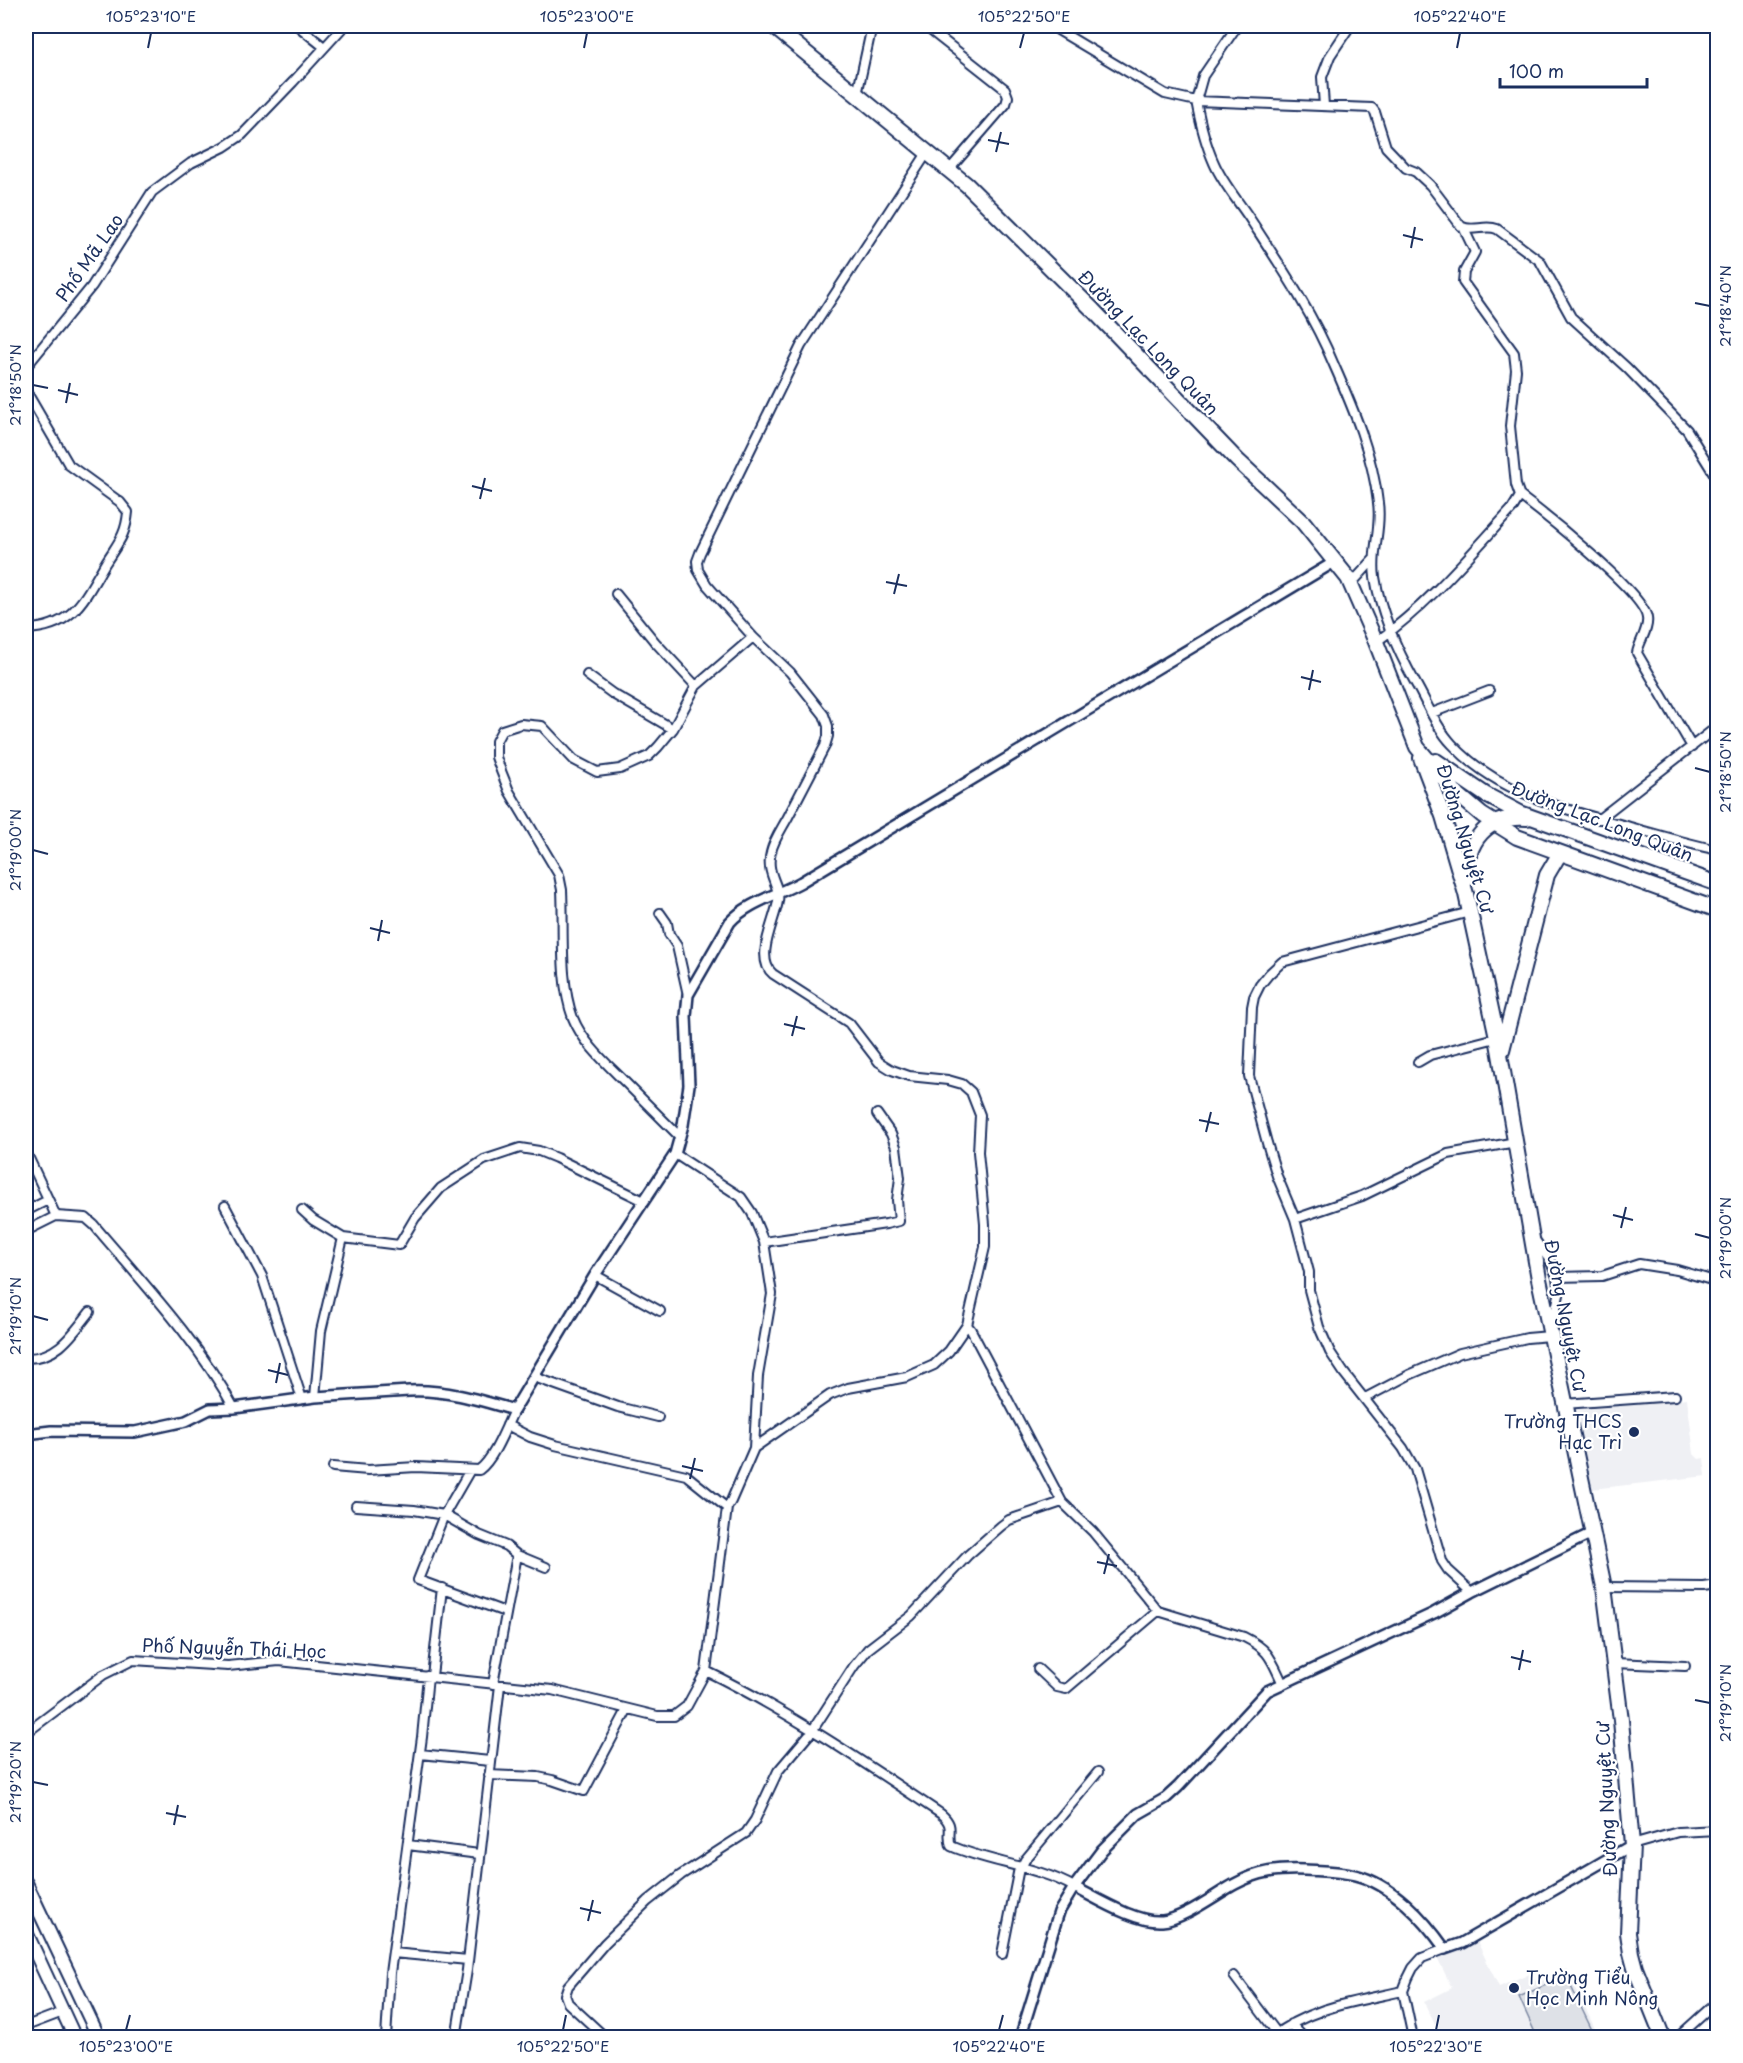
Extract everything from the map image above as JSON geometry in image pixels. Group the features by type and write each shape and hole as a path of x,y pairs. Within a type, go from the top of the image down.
{"highway":[{"name":"Đường Lạc Long Quân","path":"772,26 967,185 1085,302 1237,460 1303,522 1336,561 1351,584 1417,747 1456,793 1494,824 1517,837 1718,910"},
{"name":"Đường Lạc Long Quân","path":"1417,747 1486,795 1520,813 1716,882"},
{"name":"Đường Nguyệt Cư","path":"1417,747 1443,816 1466,894 1501,1036 1501,1058 1550,1336 1604,1587 1632,1845 1628,1933 1631,1953 1663,2037"},
{"path":"1466,894 1466,863 1470,850 1479,835 1494,824 1518,817 1541,820"},
{"path":"1501,1036 1547,875 1560,853"}],"main road":[{"path":"26,1883 99,2037"},
{"path":"26,1932 75,2037"}],"street":[{"path":"298,26 324,48 344,26"},
{"path":"857,95 872,26"},
{"path":"925,26 1005,89 1008,97 1006,104 948,170"},
{"path":"1053,26 1164,94 1196,101 1372,108 1386,147 1401,163 1430,184 1464,229 1475,252 1464,272 1463,282 1514,353 1516,370 1510,426 1516,485 1520,495 1580,544 1634,596 1647,614 1647,622 1636,653 1692,747"},
{"path":"1237,26 1203,76 1196,101 1203,136 1215,166 1296,288 1332,360 1353,409 1372,470 1379,504 1378,534 1373,560 1380,606 1390,632 1432,713 1452,743 1471,761 1511,788 1545,803 1718,850"},
{"path":"1324,106 1322,77 1330,56 1350,26"},
{"name":"Phố Mã Lao","path":"26,367 92,286 152,192 191,163 224,147 242,135 324,48"},
{"path":"754,1448 831,1395 849,1388 907,1377 934,1365 949,1351 967,1325 985,1247 978,1152 980,1115 971,1092 962,1084 948,1080 909,1076 892,1070 879,1062 849,1023 770,972 765,953 780,894 770,873 770,853 825,746 828,726 824,715 790,672 753,637 707,585 698,570 697,561 801,346 927,153"},
{"path":"1464,229 1490,226 1540,261 1571,317 1627,368 1687,430 1718,480"},
{"path":"26,391 69,465 120,502 128,512 123,538 106,561 85,600 67,617 49,625 26,629"},
{"path":"1376,642 1444,583 1512,509 1520,495"},
{"path":"1351,584 1373,560"},
{"path":"688,994 730,922 745,908 780,894 1336,561"},
{"path":"616,594 655,642 696,686"},
{"path":"680,1137 607,1064 581,1034 573,1016 567,992 562,890 559,875 510,790 496,757 496,741 502,730 533,723 542,726 574,760 597,772 613,771 649,756 673,729 696,686 753,637"},
{"path":"587,675 613,694 673,729"},
{"path":"1432,713 1489,691"},
{"path":"1599,819 1718,726"},
{"path":"1470,912 1286,960 1274,968 1258,989 1252,1007 1249,1076 1277,1176 1295,1219 1309,1272 1309,1290 1319,1327 1330,1352 1344,1373 1403,1448 1415,1469 1442,1562 1472,1592"},
{"path":"333,1467 368,1470 416,1467 478,1470 483,1467 514,1410 595,1275 675,1154 689,1085 686,1016 688,994 677,946 660,913"},
{"path":"1418,1062 1430,1055 1501,1036"},
{"path":"764,1242 898,1222 900,1219 897,1200 898,1159 891,1134 878,1114"},
{"path":"1295,1219 1362,1196 1448,1154 1516,1142"},
{"path":"302,1210 313,1220 343,1238 399,1245 415,1218 441,1188 484,1160 520,1148 539,1151 644,1201"},
{"path":"26,1152 56,1216"},
{"path":"675,1154 741,1197 753,1213 764,1242 772,1294 758,1376 754,1448 726,1508 706,1671 742,1689 873,1768 941,1814 951,1827 949,1843 951,1846 989,1860 1051,1876 1145,1919 1164,1921 1181,1915 1258,1873 1291,1869 1341,1873 1367,1879 1398,1898 1430,1928 1445,1949"},
{"path":"26,1211 48,1200"},
{"path":"225,1206 262,1276 302,1399"},
{"path":"26,1231 56,1216 86,1218 174,1320 222,1387 234,1408"},
{"path":"1365,1398 1409,1375 1460,1353 1527,1338 1550,1336 1559,1295 1557,1278 1551,1262 1532,1236"},
{"path":"315,1397 321,1331 343,1238"},
{"path":"1557,1278 1602,1276 1638,1264 1677,1270 1718,1282"},
{"path":"595,1275 660,1311"},
{"path":"26,1358 39,1358 61,1348 90,1312"},
{"path":"967,1325 1062,1502 1093,1532 1158,1611 1255,1642 1269,1653 1283,1684"},
{"path":"534,1377 618,1407 658,1417"},
{"path":"26,1434 51,1431 135,1432 186,1421 210,1409 315,1397 422,1390 480,1400 514,1410"},
{"path":"1564,1404 1675,1396"},
{"path":"507,1425 530,1437 555,1445 686,1475 726,1508"},
{"path":"470,1470 444,1515 418,1580 505,1612"},
{"path":"606,2037 567,2001 565,1995 568,1986 605,1943 648,1901 681,1875 746,1833 756,1820 775,1776 812,1731 854,1666 868,1649 911,1616 969,1555 1009,1520 1062,1502"},
{"path":"356,1506 414,1510 444,1515 506,1546 517,1555 546,1567"},
{"path":"1020,2037 1059,1912 1074,1887 1102,1850 1138,1814 1166,1798 1267,1691 1434,1613 1592,1533"},
{"path":"456,2037 468,1960 505,1612 517,1555"},
{"path":"1604,1587 1718,1587"},
{"path":"386,2037 393,1953 442,1588"},
{"path":"1038,1669 1057,1687 1066,1689 1158,1611"},
{"name":"Phố Nguyễn Thái Học","path":"26,1733 103,1675 132,1660 228,1666 279,1661 430,1676 571,1693 627,1710 657,1716 674,1716 687,1706 706,1671"},
{"path":"1614,1663 1684,1666"},
{"path":"489,1775 538,1777 584,1791 627,1710"},
{"path":"420,1754 490,1761"},
{"path":"1002,1954 1020,1868 1098,1772"},
{"path":"1413,2037 1403,1991 1408,1978 1422,1958 1462,1943 1632,1845 1678,1832 1718,1830"},
{"path":"408,1845 479,1854"},
{"path":"393,1953 468,1960"},
{"path":"1234,1976 1274,2035 1317,2011 1403,1991"},
{"path":"1677,2037 1718,2001"},
{"path":"26,2026 63,2012"},
{"path":"1291,2024 1304,2037"}],"shaded area":[{"name":"Trường THCS Hạc Trì","path":"1687,1398 1694,1454 1699,1459 1704,1458 1706,1476 1583,1490 1573,1411"},
{"name":"Trường Tiểu Học Minh Nông","path":"1476,1939 1499,1987 1532,1972 1537,1983 1567,1969 1596,2031 1581,2038 1441,2037 1424,2002 1452,1988 1437,1957"},
{"path":"1566,1976 1592,2030 1575,2037 1537,2037 1519,1997"}],"place":[{"name":"Trường THCS Hạc Trì","path":"1634,1432"},
{"name":"Trường Tiểu Học Minh Nông","path":"1514,1988"}]}
